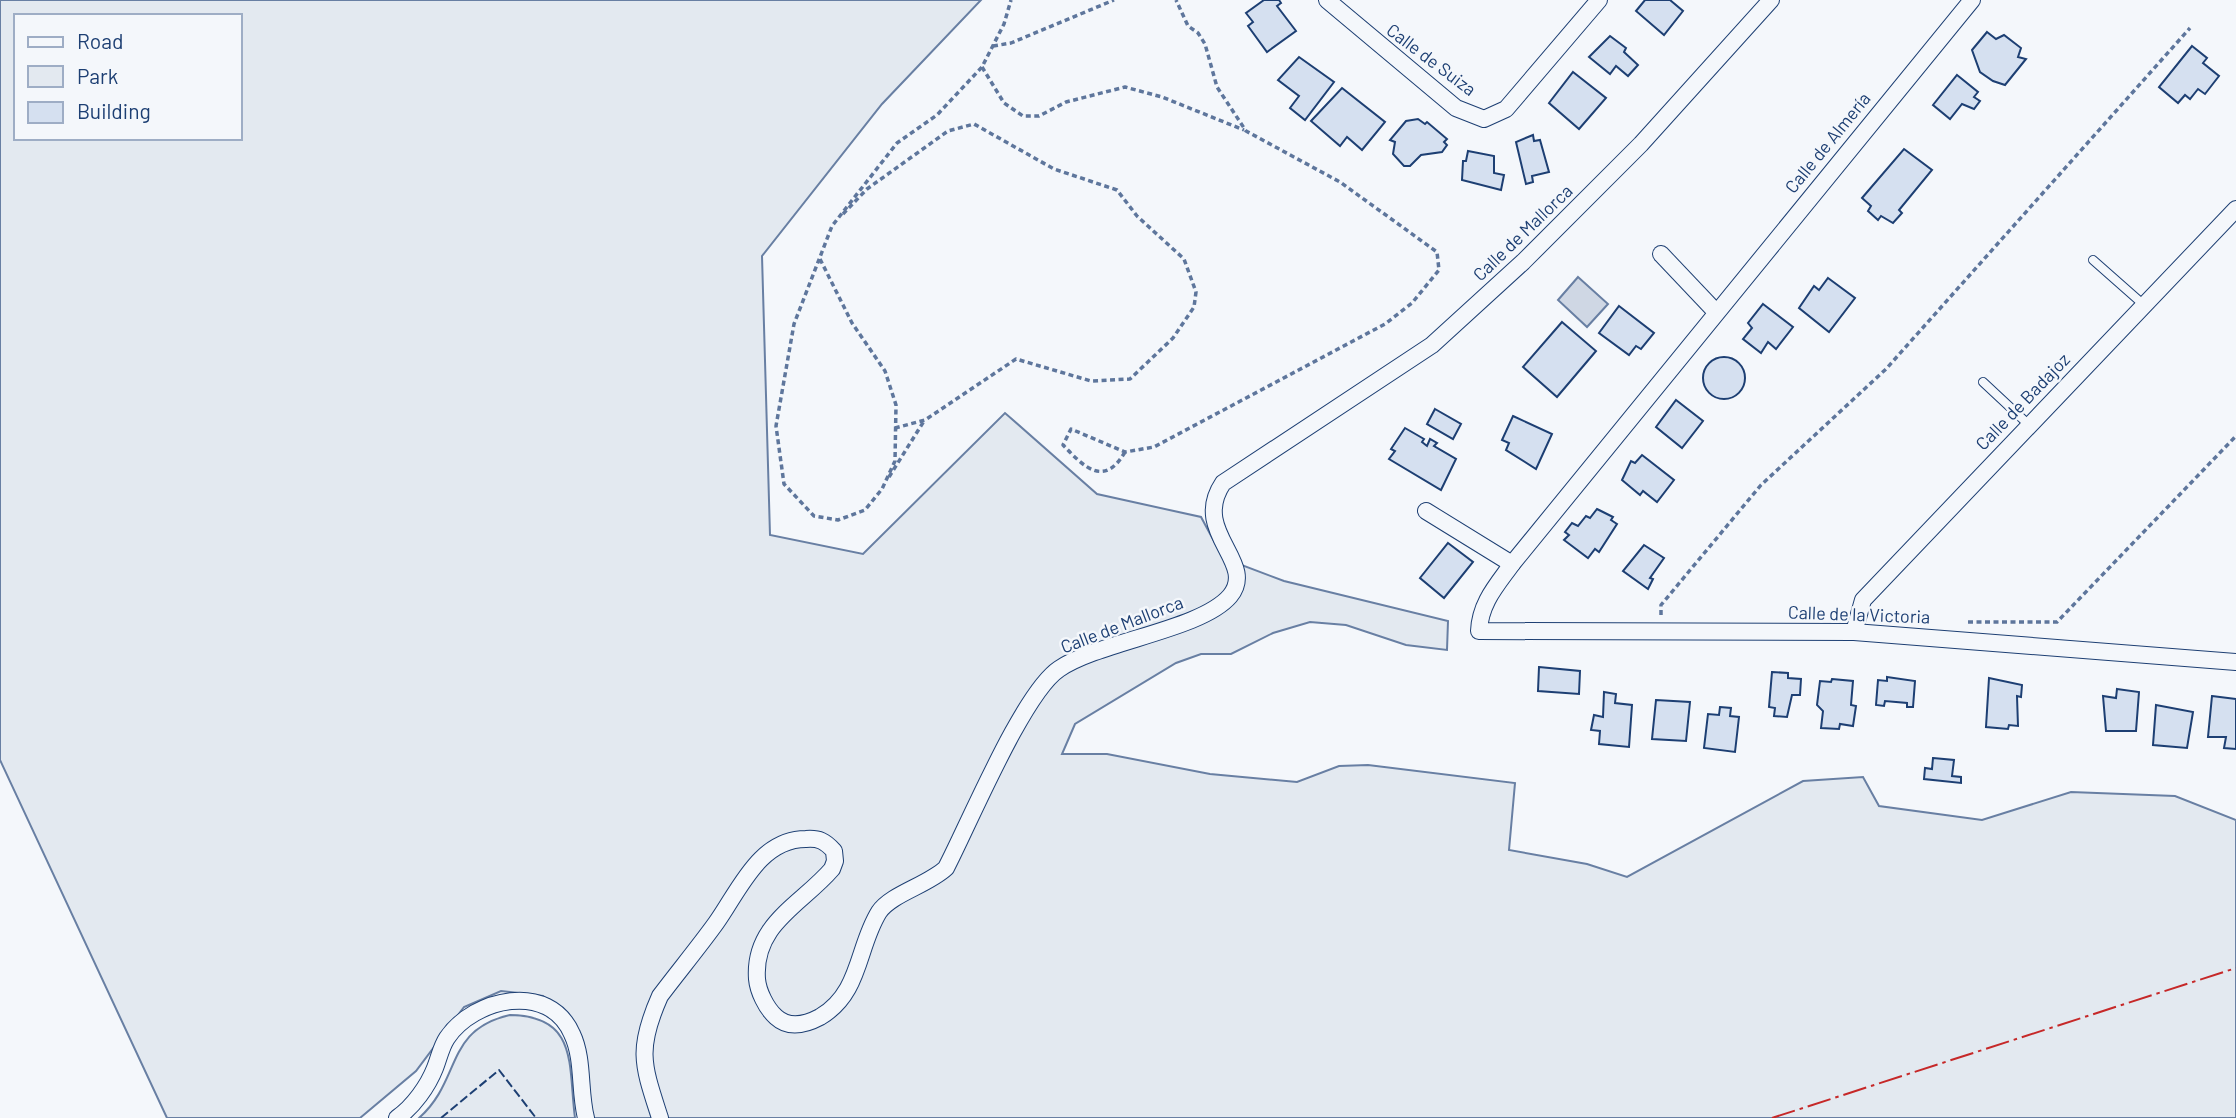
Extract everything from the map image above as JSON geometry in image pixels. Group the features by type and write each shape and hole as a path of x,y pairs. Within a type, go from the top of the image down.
{"street":[{"name":"Calle de Suiza","path":"1327,0 1456,108 1484,119 1506,109 1599,0"},
{"name":"Calle de Mallorca","path":"660,1118 645,1076 642,1057 655,1008 660,996 716,923 749,872 765,856 794,839 818,839 834,851 832,869 778,918 758,950 758,986 768,1007 777,1018 791,1025 801,1025 822,1016 844,995 867,946 873,924 884,906 936,878 946,868 1020,722 1051,676 1081,658 1211,612 1233,593 1237,579 1234,564 1212,520 1214,496 1223,484 1441,337 1523,262 1651,135 1772,0"},
{"name":"Calle de Almería","path":"1479,631 1480,614 1484,605 1513,564 1715,311 1972,0"},
{"name":"Calle de Badajoz","path":"1854,632 1863,600 2236,209"},
{"path":"1661,254 1715,311"},
{"path":"1426,511 1513,564"},
{"name":"Calle de la Victoria","path":"1479,631 1854,632 2236,662"},
{"path":"397,1118 424,1088 447,1038 457,1027 495,1003 527,1000 541,1003 571,1031 578,1055 586,1118"}],"lane":[{"path":"2093,260 2144,305"},
{"path":"1983,382 2028,424"}],"path":[{"path":"925,419 883,489 866,510 838,520 814,516 784,484 776,426 794,324 832,226 897,143 937,115 982,67 1004,24 1011,0"},
{"path":"993,46 1011,43 1114,0"},
{"path":"1176,0 1188,26 1198,33 1205,44 1217,87 1246,131"},
{"path":"1661,619 1661,605 1762,485 1886,369 2190,28"},
{"path":"982,67 1004,103 1023,116 1039,117 1066,102 1125,87 1162,97 1246,131 1369,201 1437,252 1439,270 1412,303 1385,324 1154,447 1125,452 1071,429 1063,445 1088,470 1108,471 1117,466 1125,452"},
{"path":"832,226 867,189 948,131 974,124 1054,169 1117,190 1137,216 1184,259 1196,292 1194,307 1173,338 1130,379 1091,381 1016,359 925,419 895,428"},
{"path":"820,259 852,323 885,371 896,405 895,461 883,489"},
{"path":"1962,622 2057,622 2236,436"}],"green space":[{"path":"0,0 981,0 882,104 762,256 770,535 863,554 1005,413 1097,494 1201,517 1223,558 1284,581 1448,621 1447,650 1406,645 1346,625 1310,622 1273,633 1231,654 1201,654 1176,663 1075,724 1062,754 1107,754 1210,774 1297,782 1339,766 1368,765 1515,783 1509,850 1587,864 1627,877 1803,781 1863,777 1879,806 1982,820 2071,792 2175,796 2236,820 2236,1118 592,1118 565,1016 543,996 501,991 464,1007 416,1071 360,1118 167,1118 0,760"},
{"path":"510,1015 532,1018 548,1024 559,1034 570,1063 575,1118 419,1118 433,1103 464,1044 474,1032 489,1022"}],"shaded area":[{"path":"1578,277 1608,304 1587,327 1558,300"}],"building":[{"path":"1264,0 1279,0 1281,3 1277,6 1296,31 1267,52 1248,26 1253,22 1246,13"},
{"path":"1645,0 1670,0 1683,11 1664,35 1636,11"},
{"path":"1987,32 1996,39 2004,35 2021,48 2018,57 2026,59 2005,85 1980,72 1972,50"},
{"path":"1610,36 1626,48 1624,52 1638,65 1628,76 1616,66 1610,74 1589,57"},
{"path":"2192,46 2207,58 2203,63 2219,76 2205,94 2198,89 2190,99 2185,95 2178,103 2159,87"},
{"path":"1299,57 1334,82 1305,120 1290,108 1299,96 1278,80"},
{"path":"1573,72 1606,98 1579,129 1549,103"},
{"path":"1957,75 1978,92 1974,97 1980,101 1974,109 1962,104 1950,119 1933,105"},
{"path":"1342,88 1385,122 1362,150 1347,137 1340,146 1311,121"},
{"path":"1418,119 1425,124 1427,122 1447,139 1444,142 1447,145 1442,152 1421,155 1410,166 1404,166 1393,154 1395,142 1390,140 1406,121"},
{"path":"1533,135 1534,141 1540,140 1549,172 1532,176 1533,182 1526,184 1516,142"},
{"path":"1904,149 1932,170 1899,210 1902,213 1893,223 1881,216 1878,220 1868,211 1871,206 1862,198"},
{"path":"1468,151 1494,156 1494,173 1504,175 1501,190 1462,180 1463,161 1466,161"},
{"path":"1828,278 1855,298 1829,332 1799,308 1814,286 1819,290"},
{"path":"1763,304 1793,327 1776,349 1768,342 1761,353 1743,339 1752,328 1748,323"},
{"path":"1619,306 1654,333 1641,349 1636,346 1629,355 1599,333"},
{"path":"1562,322 1596,351 1557,397 1523,367"},
{"path":"1724,357 1739,363 1745,378 1739,393 1724,399 1709,393 1703,378 1709,363"},
{"path":"1676,400 1703,421 1682,448 1656,427"},
{"path":"1435,409 1461,424 1453,439 1427,424"},
{"path":"1513,416 1552,434 1536,469 1506,450 1509,443 1502,440"},
{"path":"1405,428 1424,439 1422,442 1427,446 1430,439 1437,443 1434,446 1456,459 1441,490 1389,459 1395,451 1391,449"},
{"path":"1642,455 1674,480 1657,502 1643,491 1640,495 1622,480 1631,461 1635,463"},
{"path":"1597,509 1613,517 1611,520 1617,524 1599,552 1595,549 1588,558 1564,540 1569,535 1565,532 1572,523 1578,526 1586,516 1590,518"},
{"path":"1448,543 1473,562 1444,598 1420,578"},
{"path":"1644,545 1664,558 1650,578 1653,579 1648,589 1623,571"},
{"path":"1539,667 1580,671 1579,694 1538,691"},
{"path":"1772,672 1788,673 1788,678 1801,679 1800,695 1792,695 1787,717 1774,716 1775,708 1769,707"},
{"path":"1887,677 1915,681 1913,707 1907,707 1907,703 1885,701 1884,706 1876,705 1878,680 1887,681"},
{"path":"1989,678 2022,685 2021,697 2017,696 2018,726 2009,725 2008,729 1986,727"},
{"path":"1832,679 1853,681 1851,705 1856,706 1853,726 1840,724 1839,729 1821,728 1823,711 1817,705 1820,681 1831,682"},
{"path":"2117,689 2139,692 2136,731 2106,731 2103,696 2116,698"},
{"path":"1604,692 1616,694 1615,703 1632,705 1629,747 1599,744 1600,731 1591,730 1594,715 1603,717"},
{"path":"2212,696 2236,699 2236,749 2224,748 2226,737 2208,737"},
{"path":"1656,700 1690,702 1686,741 1652,739"},
{"path":"2156,705 2193,712 2187,748 2153,745"},
{"path":"1720,707 1731,708 1730,716 1739,717 1735,752 1704,748 1708,714 1719,715"},
{"path":"1933,758 1954,760 1952,776 1961,777 1961,783 1924,779 1925,768 1932,769"}],"fence":[{"path":"441,1118 499,1070 536,1118"}],"power":[{"path":"1772,1118 2236,968"}]}
